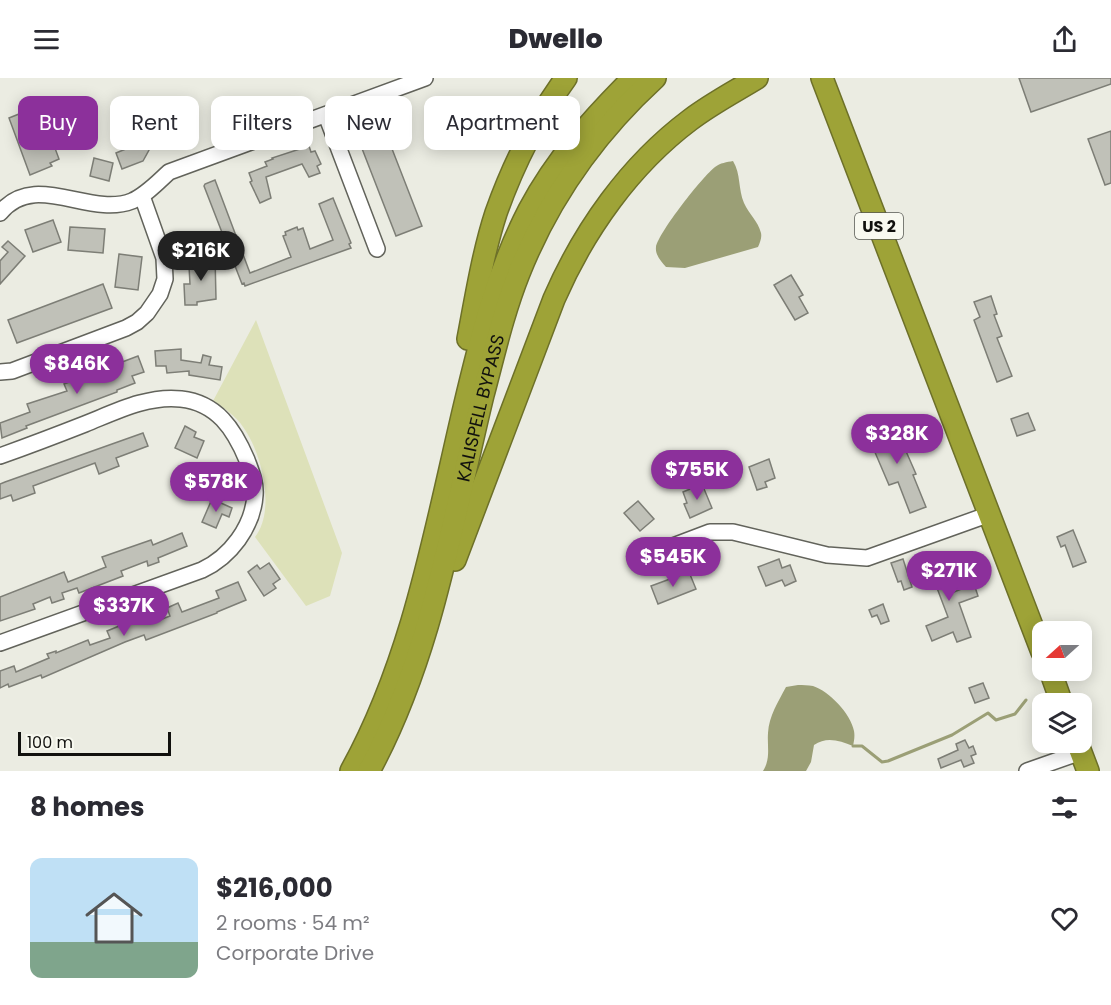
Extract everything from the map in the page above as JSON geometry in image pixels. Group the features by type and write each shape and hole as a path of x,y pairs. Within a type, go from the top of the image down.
{"highway":[{"path":"442,498 448,436 480,278 496,215 532,132 545,107 566,78"},
{"name":"KALISPELL BYPASS","path":"351,771 377,721 402,657 481,337 494,295 521,225 539,193 571,146 633,78"},
{"name":"KALISPELL BYPASS","path":"369,771 405,696 429,618 500,330 518,274 550,207 570,175 617,116 655,78"},
{"path":"429,618 453,566 554,299 581,244 600,214 633,173 664,142 702,111 756,78"},
{"name":"US 2","path":"822,78 1032,625"}],"street":[{"path":"377,96 425,78"},
{"path":"0,213 12,202 28,195 54,195 76,201 115,205 133,201 169,172 325,115"},
{"path":"339,150 377,249"},
{"path":"0,372 12,371 99,339 137,322 147,313 160,294 165,279 164,258 142,196"},
{"path":"0,456 130,407 160,399 181,399 208,407 230,425 253,476 255,495 243,531 233,547 219,561 202,570 0,643"},
{"path":"652,554 710,532 733,532 827,555 867,558 990,514"},
{"path":"1028,771 1082,755"}],"shaded area":[{"path":"733,161 744,203 761,233 758,247 685,268 666,267 656,253 656,247 665,229 709,172 719,165"},
{"path":"256,320 342,553 330,596 306,606 255,537 261,526 265,500 262,471 253,444 237,419 213,401"},
{"path":"798,685 819,689 838,704 852,724 853,746 838,741 819,742 814,745 811,762 806,771 763,771 768,757 768,733 772,715 786,687"}],"building":[{"path":"1019,78 1111,78 1111,84 1031,112"},
{"path":"18,114 18,142 9,118"},
{"path":"1111,131 1111,183 1105,185 1088,139"},
{"path":"21,150 56,150 59,159 50,163 52,166 30,175"},
{"path":"123,150 149,150 143,161 122,169 116,153"},
{"path":"297,150 315,151 321,164 317,166 320,173 309,177 302,164 266,177 271,198 260,203 250,182 252,181 249,173 267,166 265,162"},
{"path":"363,150 392,150 422,226 396,236"},
{"path":"94,158 113,163 109,181 90,176"},
{"path":"215,180 250,273 291,257 283,236 286,235 285,232 297,227 298,230 303,228 310,249 333,240 319,204 333,198 351,248 245,286 244,283 242,284 204,186"},
{"path":"53,220 61,242 33,252 25,230"},
{"path":"70,227 105,229 103,253 68,250"},
{"path":"8,241 25,256 0,284 0,261 8,252 2,247"},
{"path":"119,254 142,257 138,290 115,287"},
{"path":"215,256 216,299 197,302 197,305 185,305 184,284 190,284 189,266 196,266 196,257"},
{"path":"791,275 803,295 799,297 808,313 795,320 774,285"},
{"path":"103,284 112,308 17,343 8,320"},
{"path":"991,296 997,314 994,315 1002,336 997,338 1012,376 997,382 974,320 980,317 974,302"},
{"path":"181,349 181,360 201,363 203,355 211,357 209,365 222,367 220,380 189,375 189,371 167,373 166,366 156,366 155,351"},
{"path":"138,356 144,372 132,376 135,383 26,426 27,428 2,438 0,423 30,412 27,404 67,391 64,384"},
{"path":"1028,413 1035,430 1017,436 1011,419"},
{"path":"894,424 916,474 913,475 926,507 910,513 898,482 889,485 868,436"},
{"path":"185,426 196,432 194,437 204,441 197,458 175,448"},
{"path":"143,433 148,446 116,458 119,466 99,474 95,463 33,486 35,493 13,501 11,495 0,499 0,484"},
{"path":"769,459 775,478 765,482 767,487 757,490 749,467"},
{"path":"702,484 712,508 690,518 684,504 687,503 683,492"},
{"path":"212,499 232,508 229,517 222,514 216,528 202,522"},
{"path":"638,501 654,519 640,531 624,513"},
{"path":"1073,530 1086,562 1073,567 1065,545 1061,547 1057,537"},
{"path":"182,533 187,546 158,558 159,562 148,566 147,561 121,571 123,576 79,593 77,588 62,593 64,599 52,603 50,597 33,604 35,609 0,621 0,597 64,572 68,582 106,567 102,557 151,540 153,545"},
{"path":"943,552 954,592 974,584 978,596 959,603 971,637 957,642 953,632 932,641 926,626 948,617 926,559"},
{"path":"779,559 782,568 790,565 796,581 785,586 782,580 766,586 758,567"},
{"path":"903,559 912,587 904,590 901,581 898,582 891,563"},
{"path":"269,563 280,579 273,584 276,588 264,596 248,572 257,565 260,569"},
{"path":"689,572 696,589 658,604 651,586"},
{"path":"238,582 246,600 217,613 146,640 144,635 125,642 42,678 41,675 0,688 0,671 14,666 16,672 49,658 47,654 56,651 56,653 88,640 90,645 110,638 107,631 146,615 149,624 170,616 167,608 178,603 182,612 219,598 216,591"},
{"path":"883,604 889,621 881,624 877,615 872,617 869,610"},
{"path":"983,683 989,698 975,703 969,688"},
{"path":"965,740 969,748 973,746 976,754 971,756 974,763 964,767 961,760 941,768 938,759 958,750 956,744"}],"waterway":[{"path":"853,746 862,746 882,762 888,761 952,735 988,713 996,720 1015,714 1026,700"}]}
